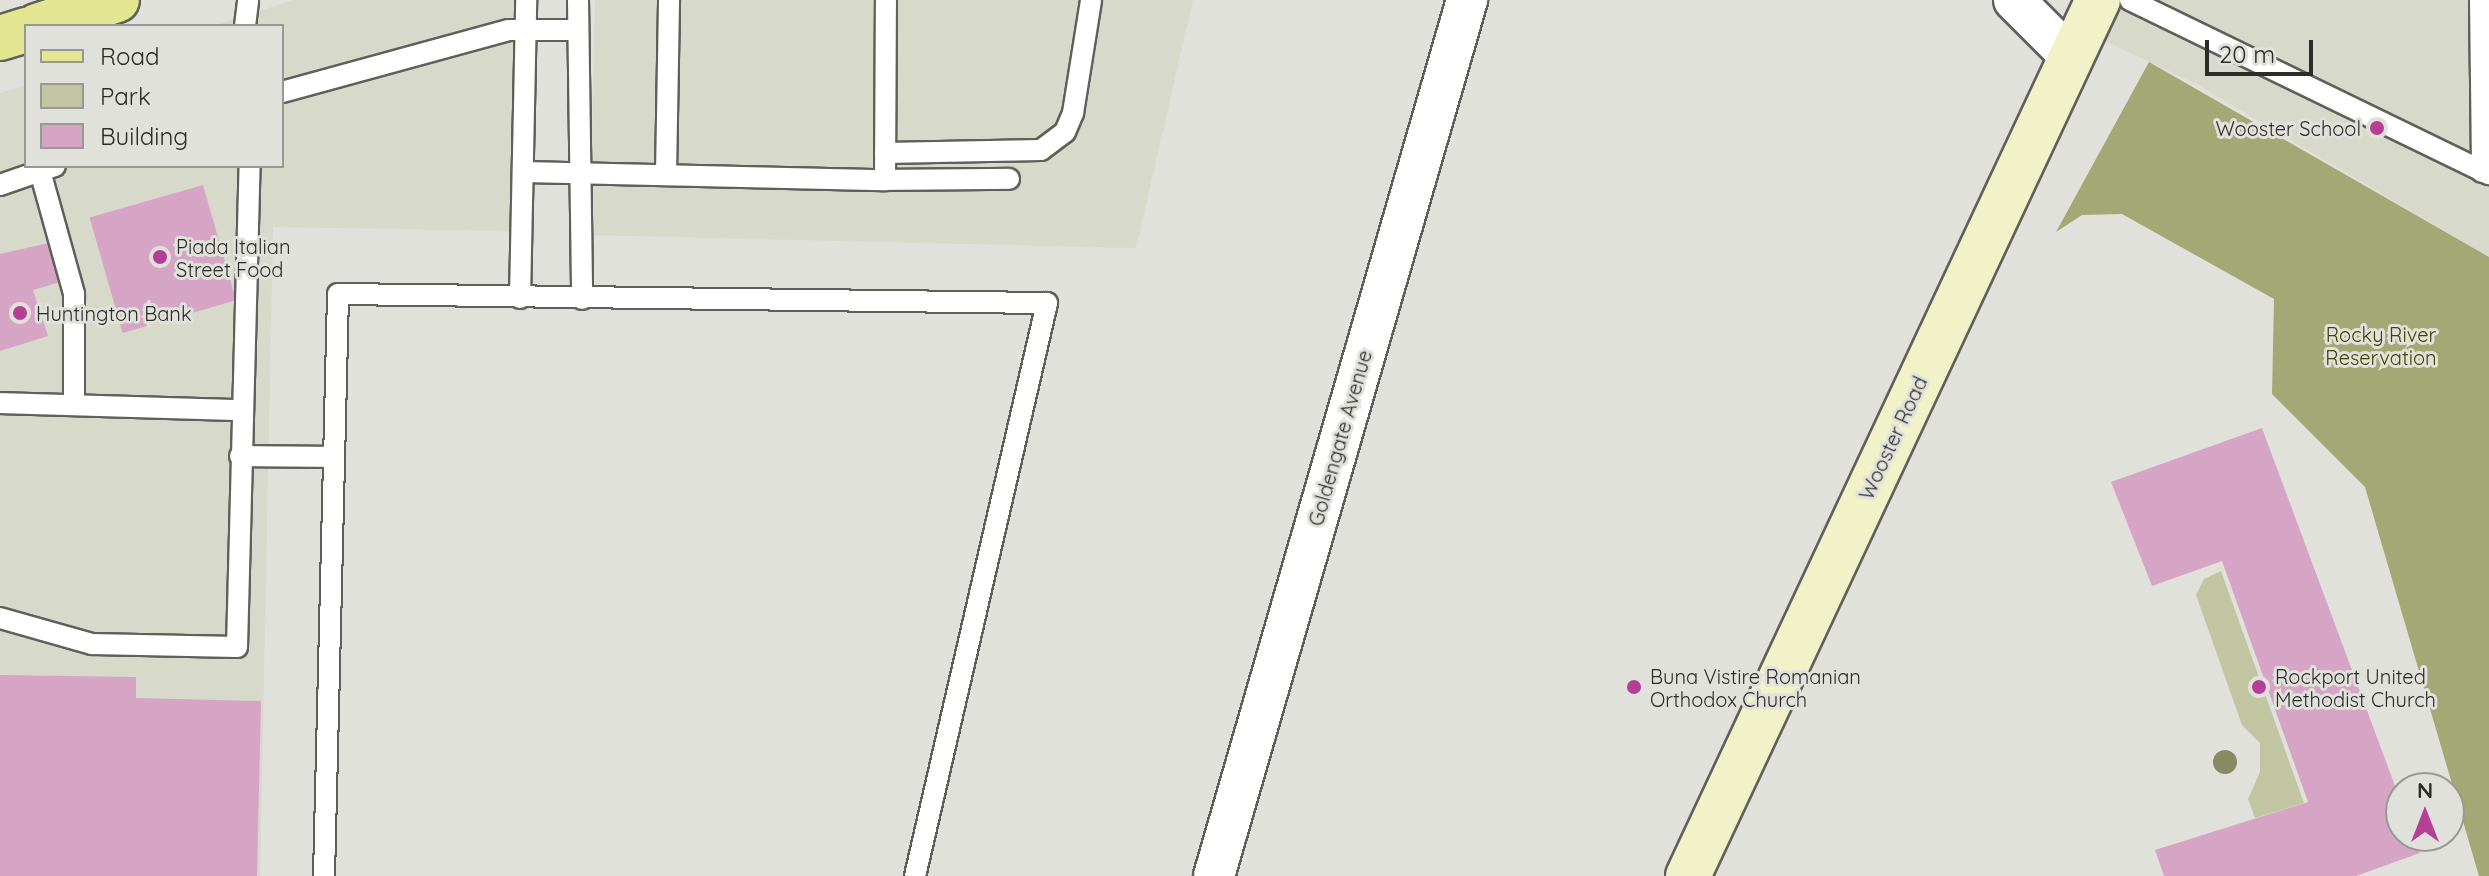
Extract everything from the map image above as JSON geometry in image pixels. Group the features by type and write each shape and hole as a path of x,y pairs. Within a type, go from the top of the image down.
{"main road":[{"path":"43,24 117,0"},
{"name":"Wooster Road","path":"1688,876 2098,0"},
{"path":"0,38 24,31"}],"street":[{"name":"Goldengate Avenue","path":"1214,876 1467,0"},
{"path":"2014,0 2071,57"}],"lane":[{"path":"245,24 248,0"},
{"path":"520,298 526,0"},
{"path":"578,0 576,172 582,299"},
{"path":"666,175 669,0"},
{"path":"885,180 886,0"},
{"path":"885,153 1041,150 1065,132 1073,113 1091,0"},
{"path":"2130,0 2486,173 2480,0"},
{"path":"284,91 525,29 578,30"},
{"path":"0,618 92,644 237,647 250,168"},
{"path":"0,185 48,169 74,294 74,405"},
{"path":"523,172 885,180 1009,179"},
{"path":"324,876 338,294 1047,303 915,876"},
{"path":"0,403 241,410"},
{"path":"240,456 334,457"}],"shaded area":[{"path":"293,0 517,0 516,231 273,227 260,876 0,876 0,93 24,86 24,168 284,168 284,24 219,24"},
{"path":"595,0 1193,0 1136,248 590,235"},
{"name":"Wooster School","path":"2109,0 2489,0 2489,257 2196,84 2092,35"}],"green space":[{"name":"Rocky River Reservation","path":"2149,62 2489,257 2489,876 2479,876 2465,828 2465,772 2449,772 2365,487 2272,394 2274,299 2122,214 2082,215 2056,232"},
{"path":"2221,571 2304,803 2255,818 2248,799 2260,772 2260,743 2242,725 2196,595 2204,579"}],"building":[{"path":"203,185 236,300 123,333 90,218"},
{"name":"Huntington Bank","path":"66,239 78,277 33,290 48,336 0,351 0,254"},
{"path":"2262,428 2390,772 2385,772 2385,852 2420,853 2356,876 2164,876 2155,850 2308,802 2222,561 2152,586 2111,482"},
{"path":"0,675 136,677 136,698 261,701 257,876 0,876"}],"place":[{"name":"Wooster School","path":"2377,128"},
{"name":"Piada Italian Street Food","path":"160,257"},
{"name":"Huntington Bank","path":"20,313"},
{"name":"Buna Vistire Romanian Orthodox Church","path":"1634,687"},
{"name":"Rockport United Methodist Church","path":"2259,687"}]}
